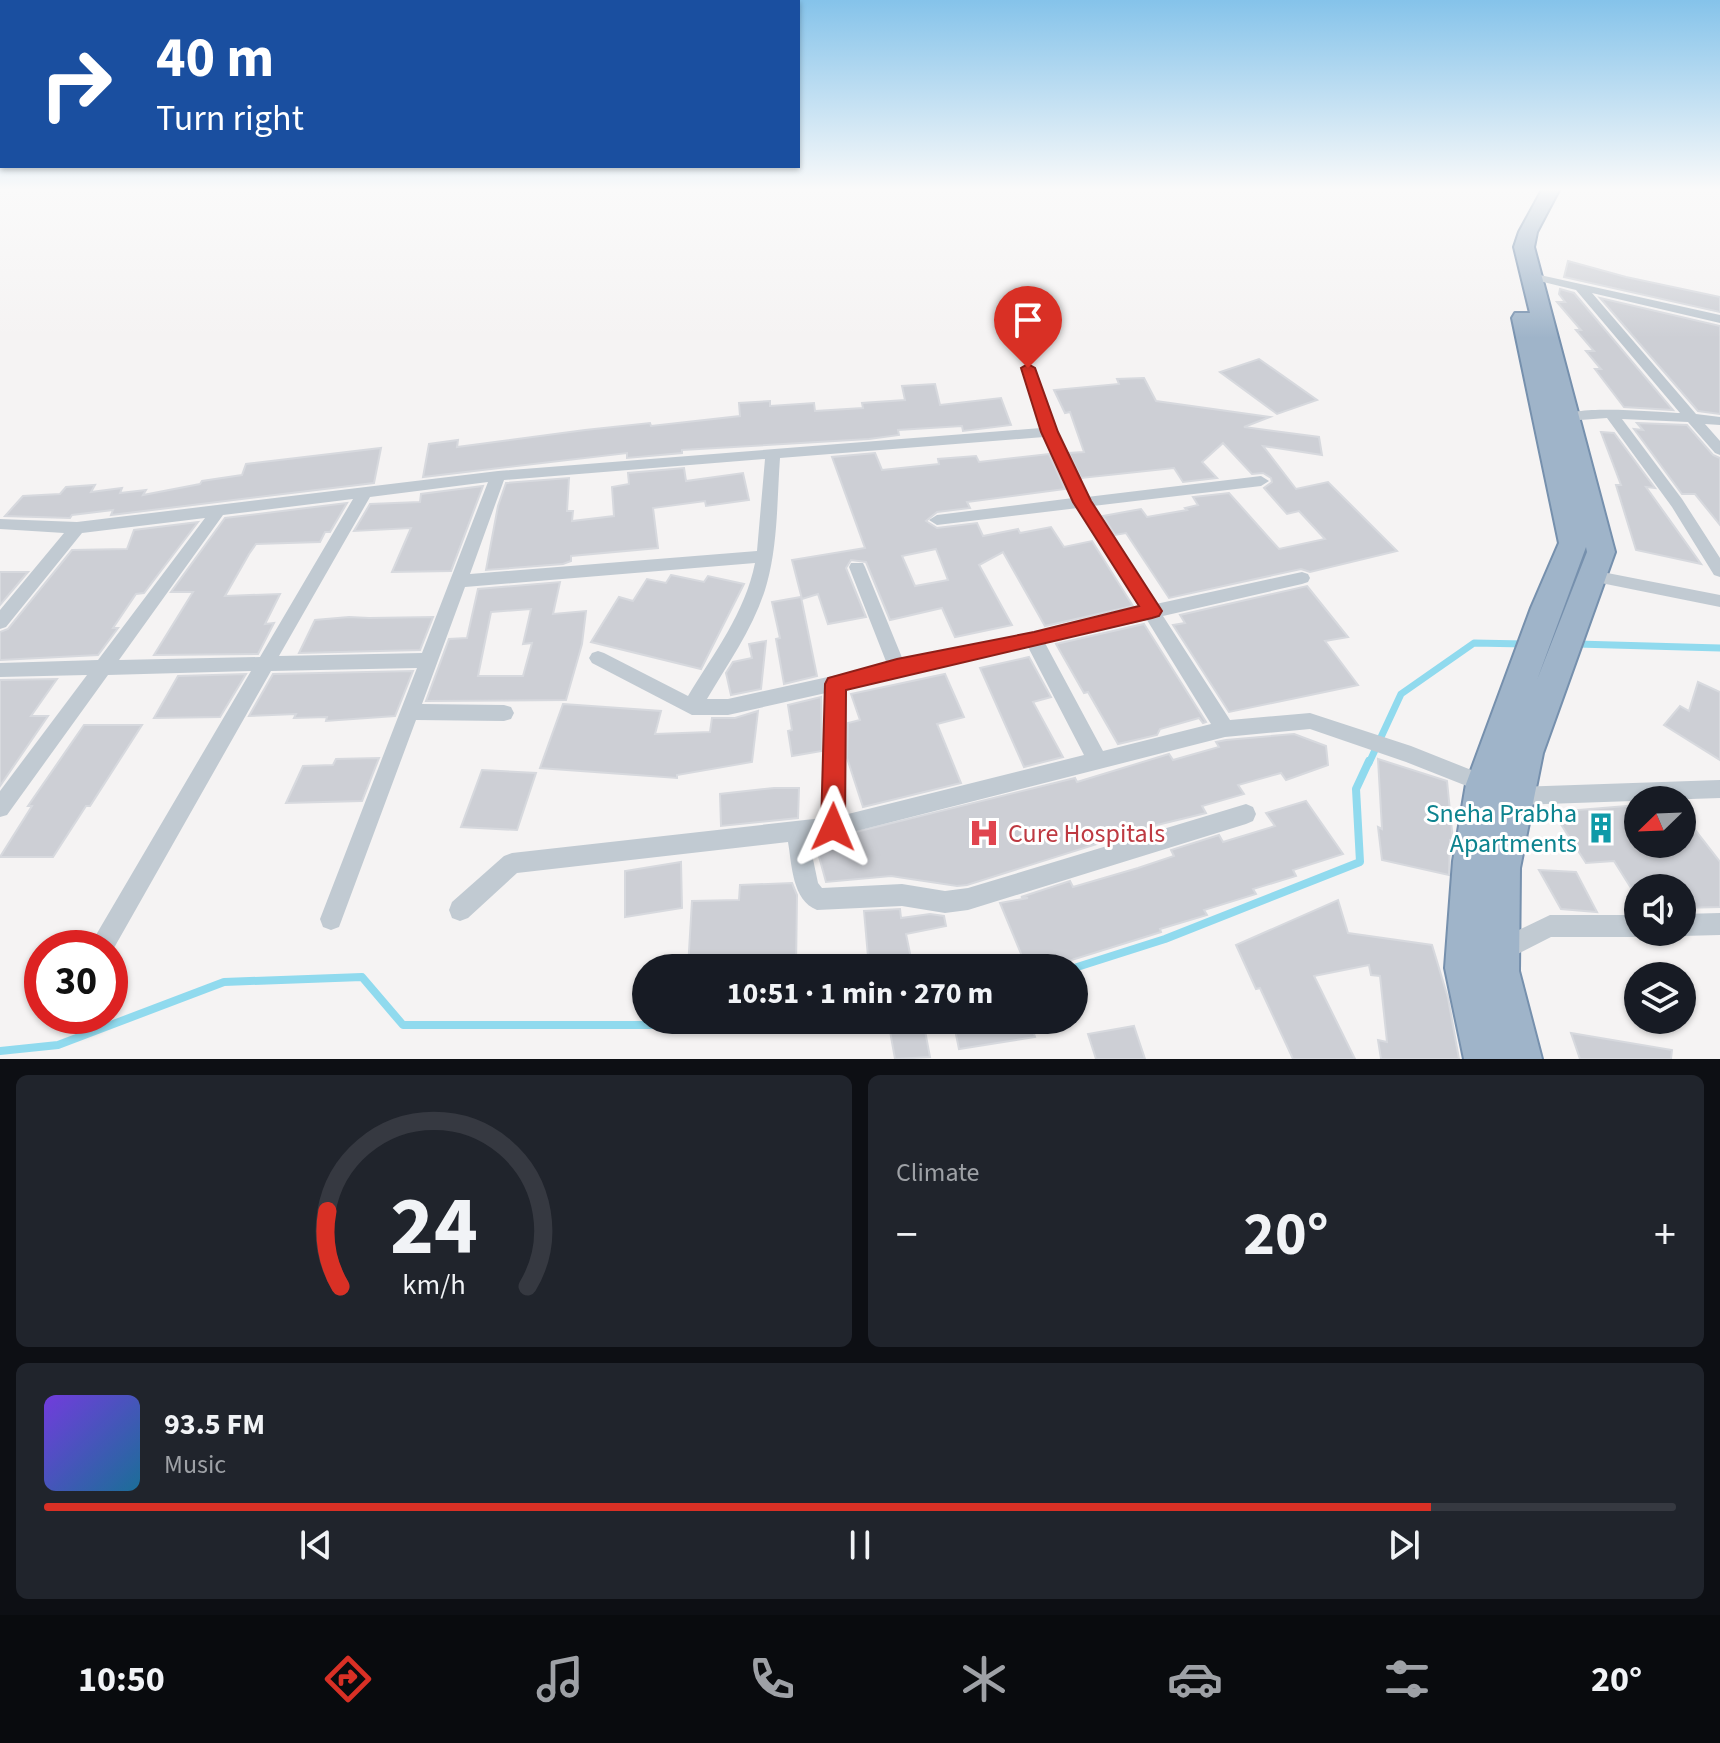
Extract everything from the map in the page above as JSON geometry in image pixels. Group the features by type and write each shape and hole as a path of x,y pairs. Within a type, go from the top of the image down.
{"highway":[{"path":"1486,1059 1466,968 1472,861 1561,614 1573,543 1507,244 1509,239"},
{"path":"1526,239 1524,247 1601,552 1592,576 1561,614"},
{"path":"1499,790 1501,868 1498,971 1520,1059"}],"street":[{"path":"1531,276 1720,319"},
{"path":"1580,287 1720,450"},
{"path":"1028,368 1049,432 1082,502 1225,729"},
{"path":"1611,414 1677,503 1720,571"},
{"path":"1566,417 1611,414 1720,421"},
{"path":"0,524 77,528 498,476 1049,432"},
{"path":"692,707 758,586 764,556 773,454"},
{"path":"331,919 498,476"},
{"path":"937,520 1261,481"},
{"path":"112,930 363,495"},
{"path":"0,808 104,668 168,575 218,511"},
{"path":"0,622 77,528"},
{"path":"457,581 764,556"},
{"path":"857,567 897,667"},
{"path":"1592,576 1720,601"},
{"path":"598,658 692,707 728,707 1302,578"},
{"path":"1034,640 1097,760"},
{"path":"0,670 428,660"},
{"path":"833,827 836,684"},
{"path":"410,712 504,713"},
{"path":"460,910 512,863 833,827 1225,729 1310,721 1411,755 1499,790 1720,789"},
{"path":"796,831 808,888 817,899 902,895 954,902 1246,814"},
{"path":"1696,925 1720,924"},
{"path":"1497,953 1550,926 1624,926"}],"building":[{"path":"1568,261 1720,297 1720,312 1564,277"},
{"path":"1560,289 1574,293 1673,410 1624,407 1595,369 1601,369 1586,351 1594,351 1576,330 1581,330 1557,302 1565,302 1559,294"},
{"path":"1600,298 1720,326 1720,414 1698,411"},
{"path":"1259,359 1317,400 1277,414 1220,372"},
{"path":"1144,378 1156,401 1270,417 1244,427 1319,437 1322,455 1263,446 1296,489 1328,482 1397,551 1310,572 1301,569 1169,598 1126,533 1115,535 1103,516 1141,509 1147,517 1187,510 1185,508 1198,505 1193,497 1229,493 1279,549 1325,539 1299,511 1287,514 1264,488 1272,482 1271,478 1263,473 1252,474 1223,443 1202,462 1217,478 1183,482 1174,468 1081,478 1069,453 1084,452 1070,412 1065,413 1054,390 1119,384 1117,379"},
{"path":"935,384 940,405 1001,398 1011,425 963,431 962,426 898,430 899,435 869,439 682,450 682,453 627,458 627,453 423,477 429,444 458,440 457,447 585,430 740,416 739,403 770,401 770,406 814,403 815,411 863,408 862,403 905,400 902,386"},
{"path":"1637,423 1687,425 1713,455 1720,458 1720,525 1695,494 1682,494 1634,429 1643,430"},
{"path":"1601,432 1614,433 1655,488 1646,487 1701,564 1636,550 1616,485 1621,485"},
{"path":"381,448 374,483 111,515 113,510 72,515 70,518 5,516 23,496 60,494 66,487 95,485 91,492 122,488 120,493 146,490 143,495 242,475 246,464"},
{"path":"875,453 882,470 939,464 938,459 976,456 979,462 1049,454 1065,489 967,502 970,508 937,512 926,521 937,528 977,523 983,536 1051,527 1064,547 1092,541 1133,606 1045,626 1003,552 979,565 1012,625 955,637 942,608 890,620 866,562 851,560 846,568 866,617 828,624 818,594 802,599 792,560 865,548 832,457","holes":["936,549 948,580 915,586 902,556"]},
{"path":"684,468 686,481 743,473 749,500 706,506 705,501 653,508 658,548 571,556 571,561 563,564 486,570 498,506 506,483 569,478 567,511 573,511 572,521 614,516 612,487 629,484 628,473"},
{"path":"483,486 451,571 392,572 411,528 354,531 370,504 420,502 421,494"},
{"path":"347,503 330,532 325,532 320,542 256,544 249,554 225,596 280,594 265,624 274,623 258,654 154,655 193,592 171,592 225,518"},
{"path":"198,522 144,593 136,594 113,628 118,628 98,655 0,660 0,632 8,629 72,550 127,549 134,530"},
{"path":"0,572 28,572 0,605"},
{"path":"671,575 704,582 708,576 744,584 701,669 591,642 619,597 633,601 647,579 666,583"},
{"path":"560,582 553,614 586,611 582,644 566,700 426,701 449,639 467,638 478,589","holes":["531,609 523,644 532,643 523,676 478,676 491,612"]},
{"path":"1307,586 1348,637 1325,641 1358,685 1229,712 1173,625 1185,623 1180,615"},
{"path":"801,597 817,676 784,684 776,639 780,638 772,602"},
{"path":"433,617 420,650 299,653 315,620"},
{"path":"1144,624 1206,722 1199,718 1160,729 1157,735 1118,744 1056,644"},
{"path":"766,641 761,689 731,695 726,673 733,662 752,658 749,644"},
{"path":"1029,657 1051,697 1033,702 1063,757 1024,767 980,668"},
{"path":"413,671 395,716 326,721 327,717 294,718 296,714 249,716 273,674"},
{"path":"246,674 220,717 154,718 178,676"},
{"path":"945,674 964,717 937,724 961,783 863,807 847,758 848,723 860,720 851,694"},
{"path":"57,679 31,716 48,716 0,786 0,680"},
{"path":"1698,682 1720,692 1720,760 1664,725 1680,706 1689,711"},
{"path":"821,697 822,751 792,756 788,705"},
{"path":"563,704 661,711 655,734 710,732 712,718 735,718 758,711 752,762 677,775 677,778 540,768"},
{"path":"84,725 142,725 53,857 0,857 32,806 28,806"},
{"path":"1294,734 1326,746 1328,765 1286,780 1281,773 1238,785 1244,794 1202,806 1206,813 1157,825 967,885 891,876 826,882 815,842 1075,778 1077,782 1169,754 1173,760 1219,747 1216,742"},
{"path":"379,758 362,801 286,803 303,766 333,765 336,759"},
{"path":"1378,759 1447,781 1453,841 1450,840 1449,875 1382,860 1378,827 1382,829"},
{"path":"482,770 536,773 517,830 461,827"},
{"path":"799,788 798,818 721,826 720,794"},
{"path":"1306,801 1343,854 1293,870 1296,876 1253,889 1256,894 1204,910 1207,915 1088,955 1021,954 1000,903 1028,898 1021,897 1070,881 1073,887 1138,868 1174,856 1171,850 1219,835 1223,842 1275,826 1266,813"},
{"path":"1624,806 1624,858 1696,858 1696,831 1720,862 1720,907 1696,908 1696,874 1624,874 1624,877 1614,861 1586,863 1553,812"},
{"path":"681,862 682,908 625,917 625,871"},
{"path":"1539,870 1576,872 1597,912 1561,909"},
{"path":"792,883 797,895 796,954 689,954 692,901 739,900 740,885"},
{"path":"1338,900 1348,933 1432,945 1448,998 1459,1059 1381,1059 1378,1040 1387,1042 1380,976 1371,975 1369,965 1314,976 1355,1059 1293,1059 1236,945"},
{"path":"900,909 901,918 930,914 944,916 946,926 906,934 910,954 868,954 864,911"},
{"path":"1134,1026 1145,1059 1096,1059 1088,1034"},
{"path":"1571,1033 1672,1050 1671,1059 1580,1059"},
{"path":"891,1034 926,1034 930,1057 895,1059"},
{"path":"956,1034 1034,1034 1035,1037 959,1049"}],"waterway":[{"path":"1369,763 1401,694 1474,643 1525,644"},
{"path":"1577,644 1720,648"},
{"path":"1088,964 1165,939 1360,862 1356,789 1369,761"},
{"path":"0,1051 58,1045 224,982 362,977 403,1025 632,1025"}],"place":[{"name":"Sneha Prabha Apartments","path":"1601,828"},
{"name":"Cure Hospitals","path":"984,833"}],"route":[{"path":"833,827 836,684 897,667 1034,640 1152,611 1082,502 1049,432 1028,368"}]}
